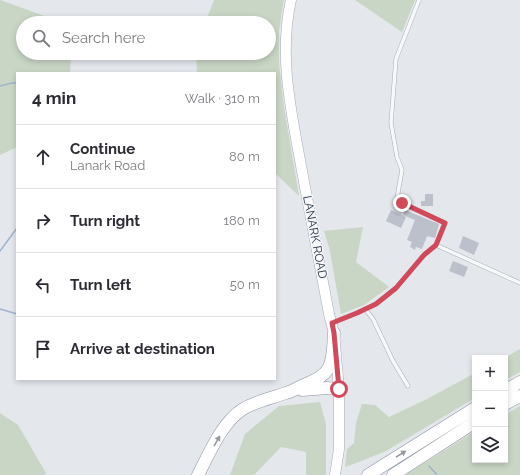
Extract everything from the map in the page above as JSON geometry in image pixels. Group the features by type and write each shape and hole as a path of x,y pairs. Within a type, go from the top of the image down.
{"highway":[{"path":"198,475 217,439 231,419 242,410 286,393 322,376 328,369 331,362 333,351 333,328"},
{"path":"508,389 520,382"},
{"path":"286,393 310,389 339,389"},
{"path":"508,402 520,396"},
{"path":"368,475 472,410"},
{"path":"393,475 472,424"}],"main road":[{"name":"LANARK ROAD","path":"291,0 287,17 285,41 288,91 333,328 339,389 339,449 335,475"}],"lane":[{"path":"333,328 376,304 396,288 424,255 436,245 445,223 402,203 397,198 402,170 397,157 391,123 396,59 419,0"},
{"path":"436,245 520,283"},
{"path":"365,309 373,319 393,361 408,386"}],"green space":[{"path":"0,0 45,16 16,16 16,60 71,60 70,72 16,72 16,147 0,155"},
{"path":"214,0 284,0 279,32 279,63 284,107 299,196 276,174 276,72 197,72 196,60 276,60 276,16 208,16"},
{"path":"355,0 415,0 402,32"},
{"path":"363,227 356,262 389,287 364,305 341,314 330,251 324,231"},
{"path":"520,349 520,372 508,378 508,356"},
{"path":"472,375 472,400 386,451 345,467 347,449 354,443 356,423 362,404 375,405 389,417 427,399"},
{"path":"320,402 326,424 326,475 306,475 306,452 281,447 254,475 230,475 245,434 279,406"},
{"path":"520,406 520,475 405,475 472,433 472,463 508,463 508,413"},
{"path":"0,413 18,425 46,473 44,475 0,475"}],"building":[{"path":"425,194 433,194 433,206 421,206 421,201 425,201"},
{"path":"391,210 406,217 401,228 386,221"},
{"path":"405,210 439,224 435,238 427,236 422,249 416,247 415,250 410,247 412,242 407,240 415,220 403,215"},
{"path":"463,236 479,243 474,255 459,248"},
{"path":"453,261 468,267 464,277 449,271"}],"waterway":[{"path":"0,86 16,83"},
{"path":"0,251 16,229"},
{"path":"0,309 16,314"},
{"path":"429,466 437,475"}],"route":[{"path":"339,389 332,323 376,304 396,288 424,255 436,245 445,223 402,203"}]}
